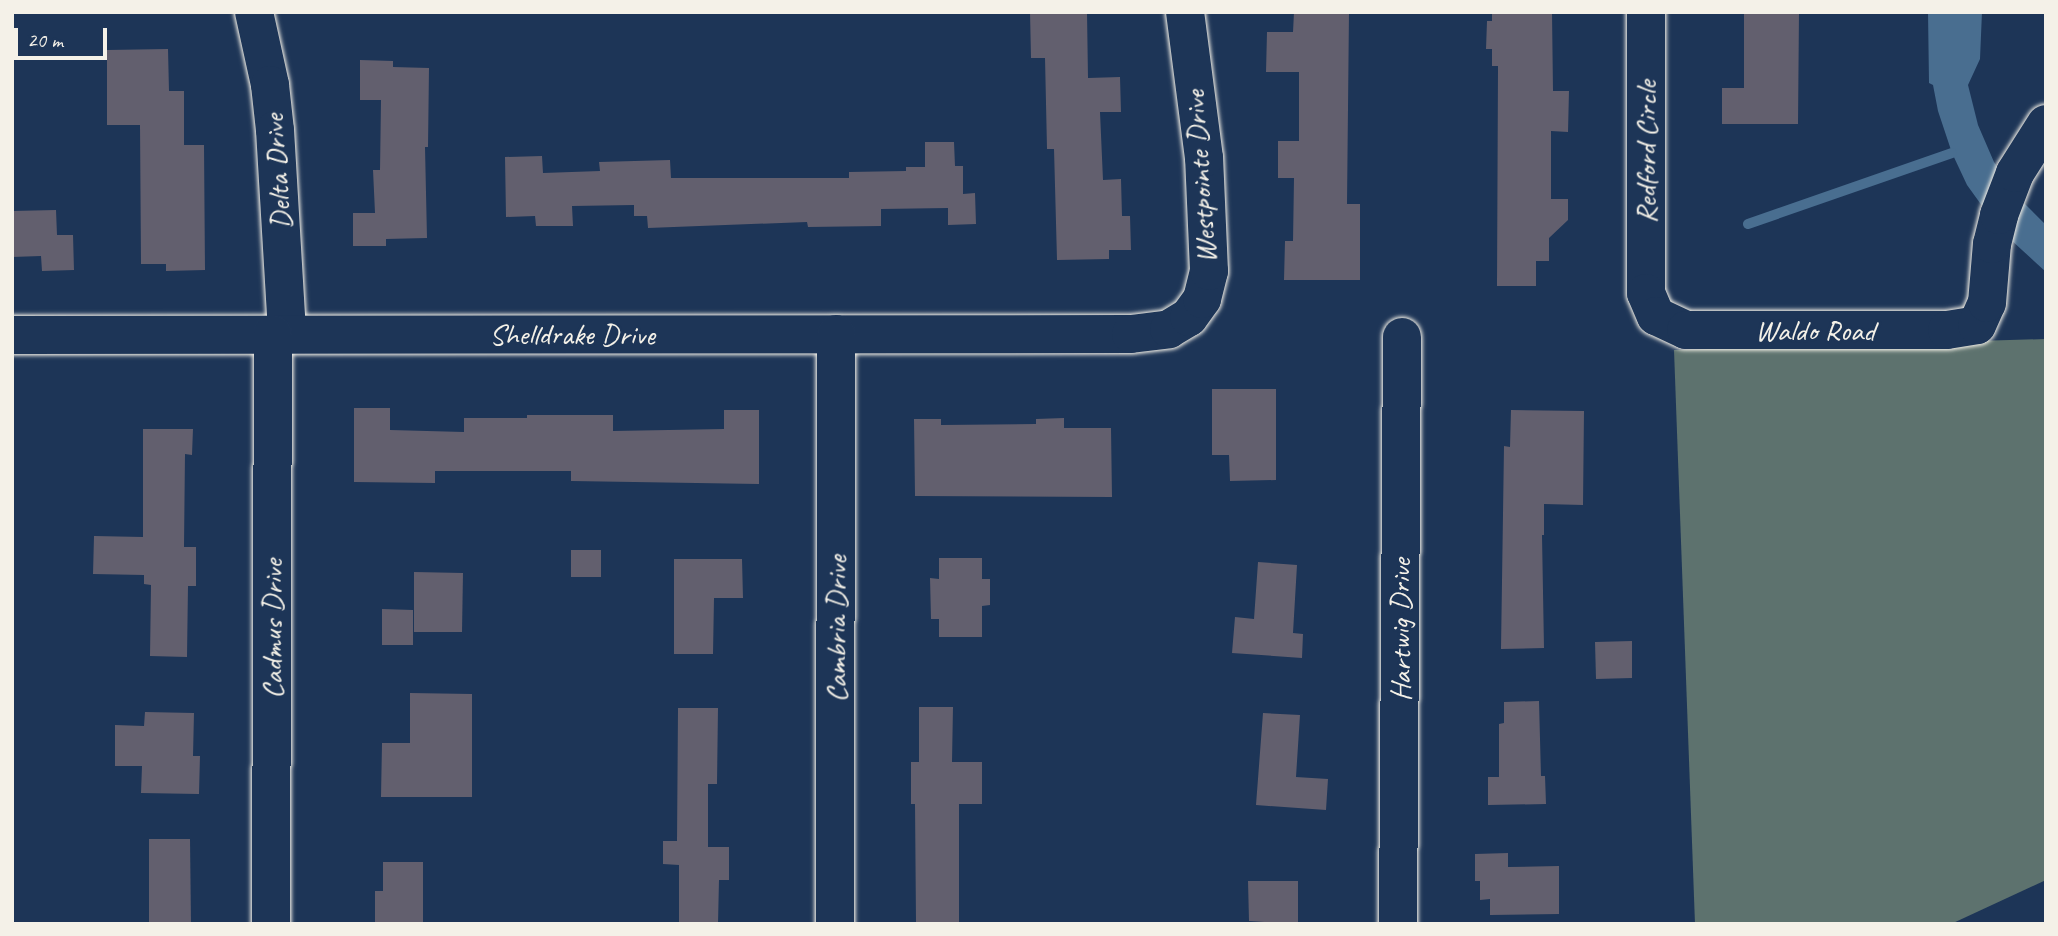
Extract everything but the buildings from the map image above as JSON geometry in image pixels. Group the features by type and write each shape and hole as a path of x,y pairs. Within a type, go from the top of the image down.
{"street":[{"name":"Delta Drive","path":"254,12 266,64 274,118 280,334"},
{"name":"Westpointe Drive","path":"1131,334 1168,329 1189,317 1202,299 1209,271 1204,158 1185,12"},
{"name":"Redford Circle","path":"1646,12 1646,293"},
{"name":"Waldo Road","path":"1646,293 1656,316 1686,330 1954,330 1978,325 1987,303 1992,244 1999,215 2015,173 2046,124"},
{"name":"Cadmus Drive","path":"271,924 280,334"},
{"name":"Cambria Drive","path":"835,924 836,334"},
{"name":"Shelldrake Drive","path":"12,335 1131,334"},
{"name":"Hartwig Drive","path":"1398,924 1402,337"}],"green space":[{"path":"2046,339 2046,880 1951,924 1695,924 1674,350"}],"water":[{"path":"1928,12 1982,12 1980,59 1968,85 1978,125 1994,162 2017,196 2046,225 2046,272 1998,228 1967,185 1952,153 1938,111 1933,85 1929,83"}],"waterway":[{"path":"1748,224 1952,153"}]}
